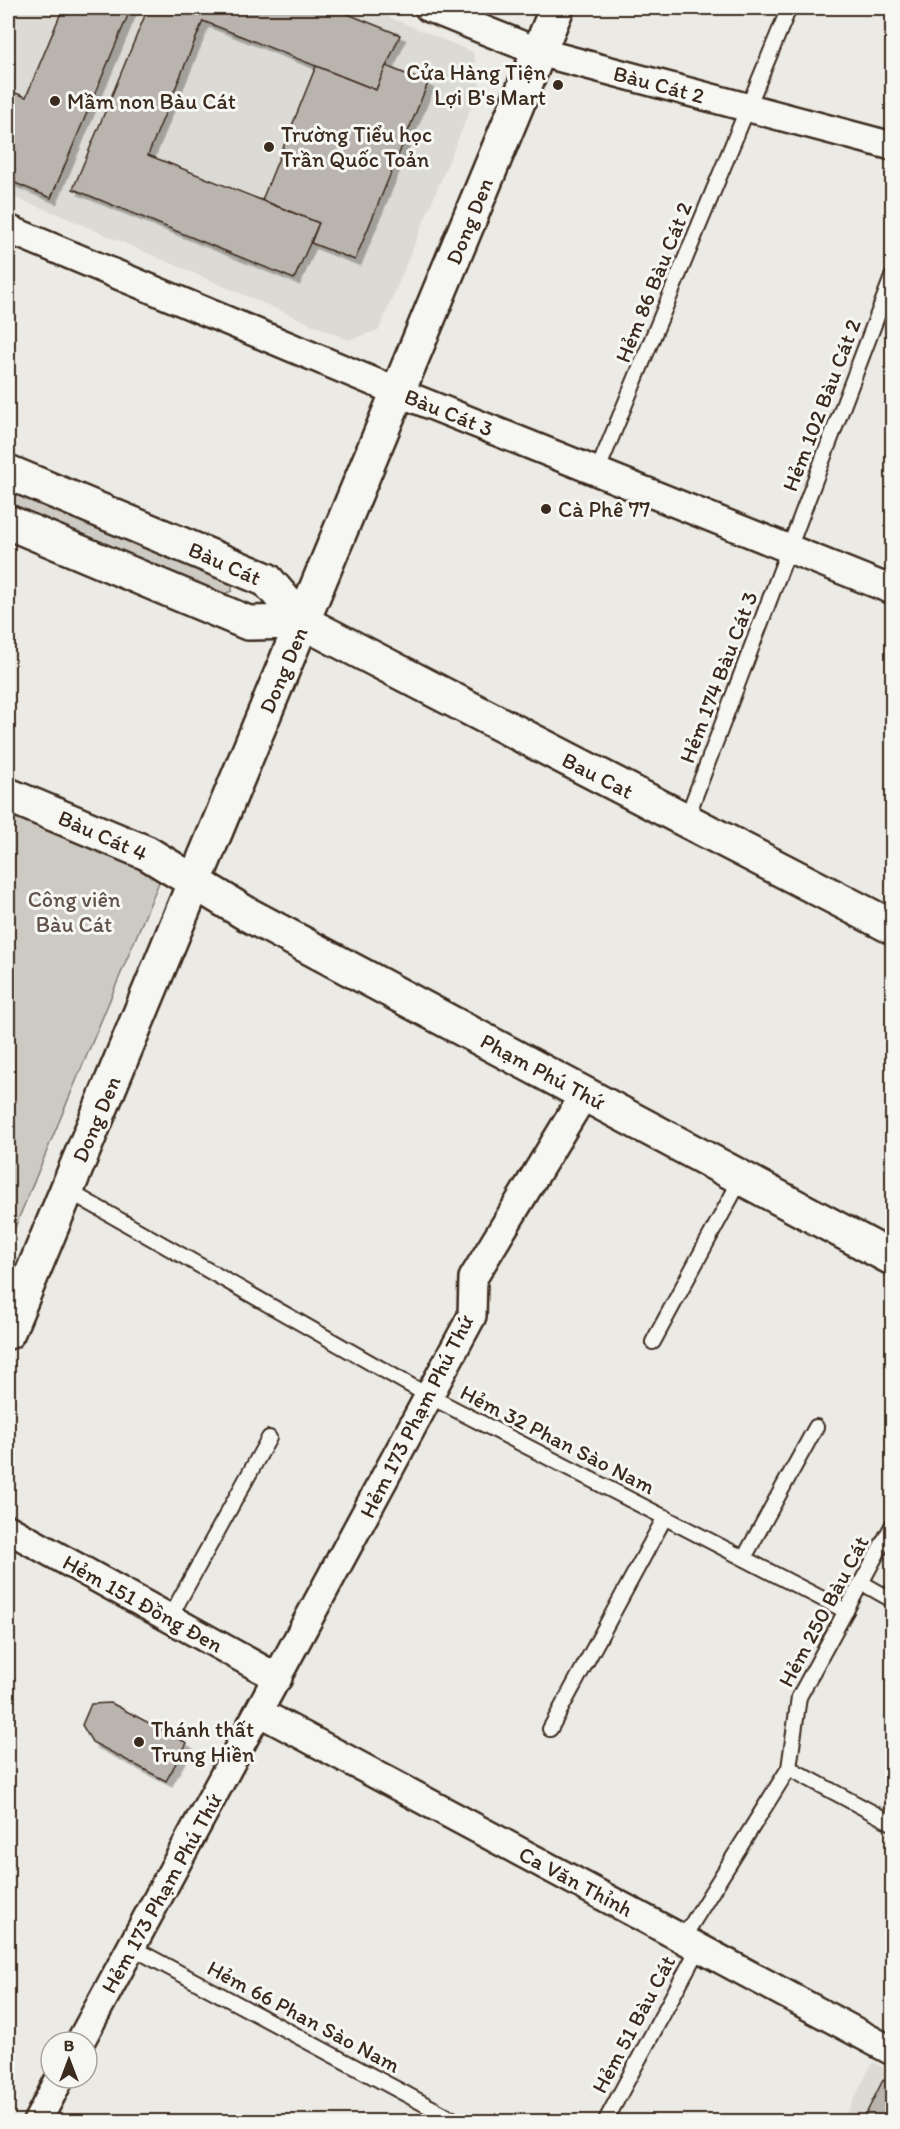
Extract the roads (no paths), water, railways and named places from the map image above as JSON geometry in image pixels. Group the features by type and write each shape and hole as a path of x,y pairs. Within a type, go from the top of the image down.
{"street":[{"name":"Bàu Cát 2","path":"429,8 539,52 892,146"},
{"name":"Dong Den","path":"8,1332 17,1284 67,1190 557,8"},
{"name":"Bàu Cát 3","path":"8,229 398,392 892,590"},
{"name":"Bàu Cát","path":"8,472 267,580 303,621"},
{"name":"Bàu Cát","path":"8,522 248,622 303,621"},
{"name":"Bau Cat","path":"303,621 892,927"},
{"name":"Bàu Cát 4","path":"8,795 147,853 195,882"},
{"name":"Phạm Phú Thứ","path":"195,882 247,914 892,1258"},
{"name":"Hẻm 173 Phạm Phú Thứ","path":"86,2030 472,1316 473,1278 585,1093"},
{"name":"Hẻm 151 Đồng Đen","path":"8,1529 278,1678"},
{"name":"Ca Văn Thỉnh","path":"259,1712 892,2051"},
{"path":"37,2121 54,2090"}],"lane":[{"name":"Hẻm 86 Bàu Cát 2","path":"597,472 789,8"},
{"name":"Hẻm 102 Bàu Cát 2","path":"789,549 892,277"},
{"name":"Hẻm 174 Bàu Cát 3","path":"686,820 789,549"},
{"path":"653,1342 742,1177"},
{"name":"Hẻm 32 Phan Sào Nam","path":"67,1190 429,1396 846,1611"},
{"path":"744,1558 816,1427"},
{"path":"170,1617 269,1438"},
{"path":"550,1729 664,1517"},
{"name":"Hẻm 250 Bàu Cát","path":"691,1943 789,1768 799,1697 892,1526"},
{"path":"862,1583 892,1600"},
{"path":"789,1768 892,1823"},
{"name":"Hẻm 51 Bàu Cát","path":"605,2121 691,1943"},
{"name":"Hẻm 66 Phan Sào Nam","path":"131,1947 458,2121"}],"place":[{"name":"Cửa Hàng Tiện Lợi B's Mart","path":"558,85"},
{"name":"Mầm non Bàu Cát","path":"55,101"},
{"name":"Trường Tiểu học Trần Quốc Toản","path":"269,147"},
{"name":"Cà Phê 77","path":"546,509"},
{"name":"Thánh thất Trung Hiền","path":"139,1742"}],"park label":[{"name":"Công viên Bàu Cát","path":"74,912"}]}
